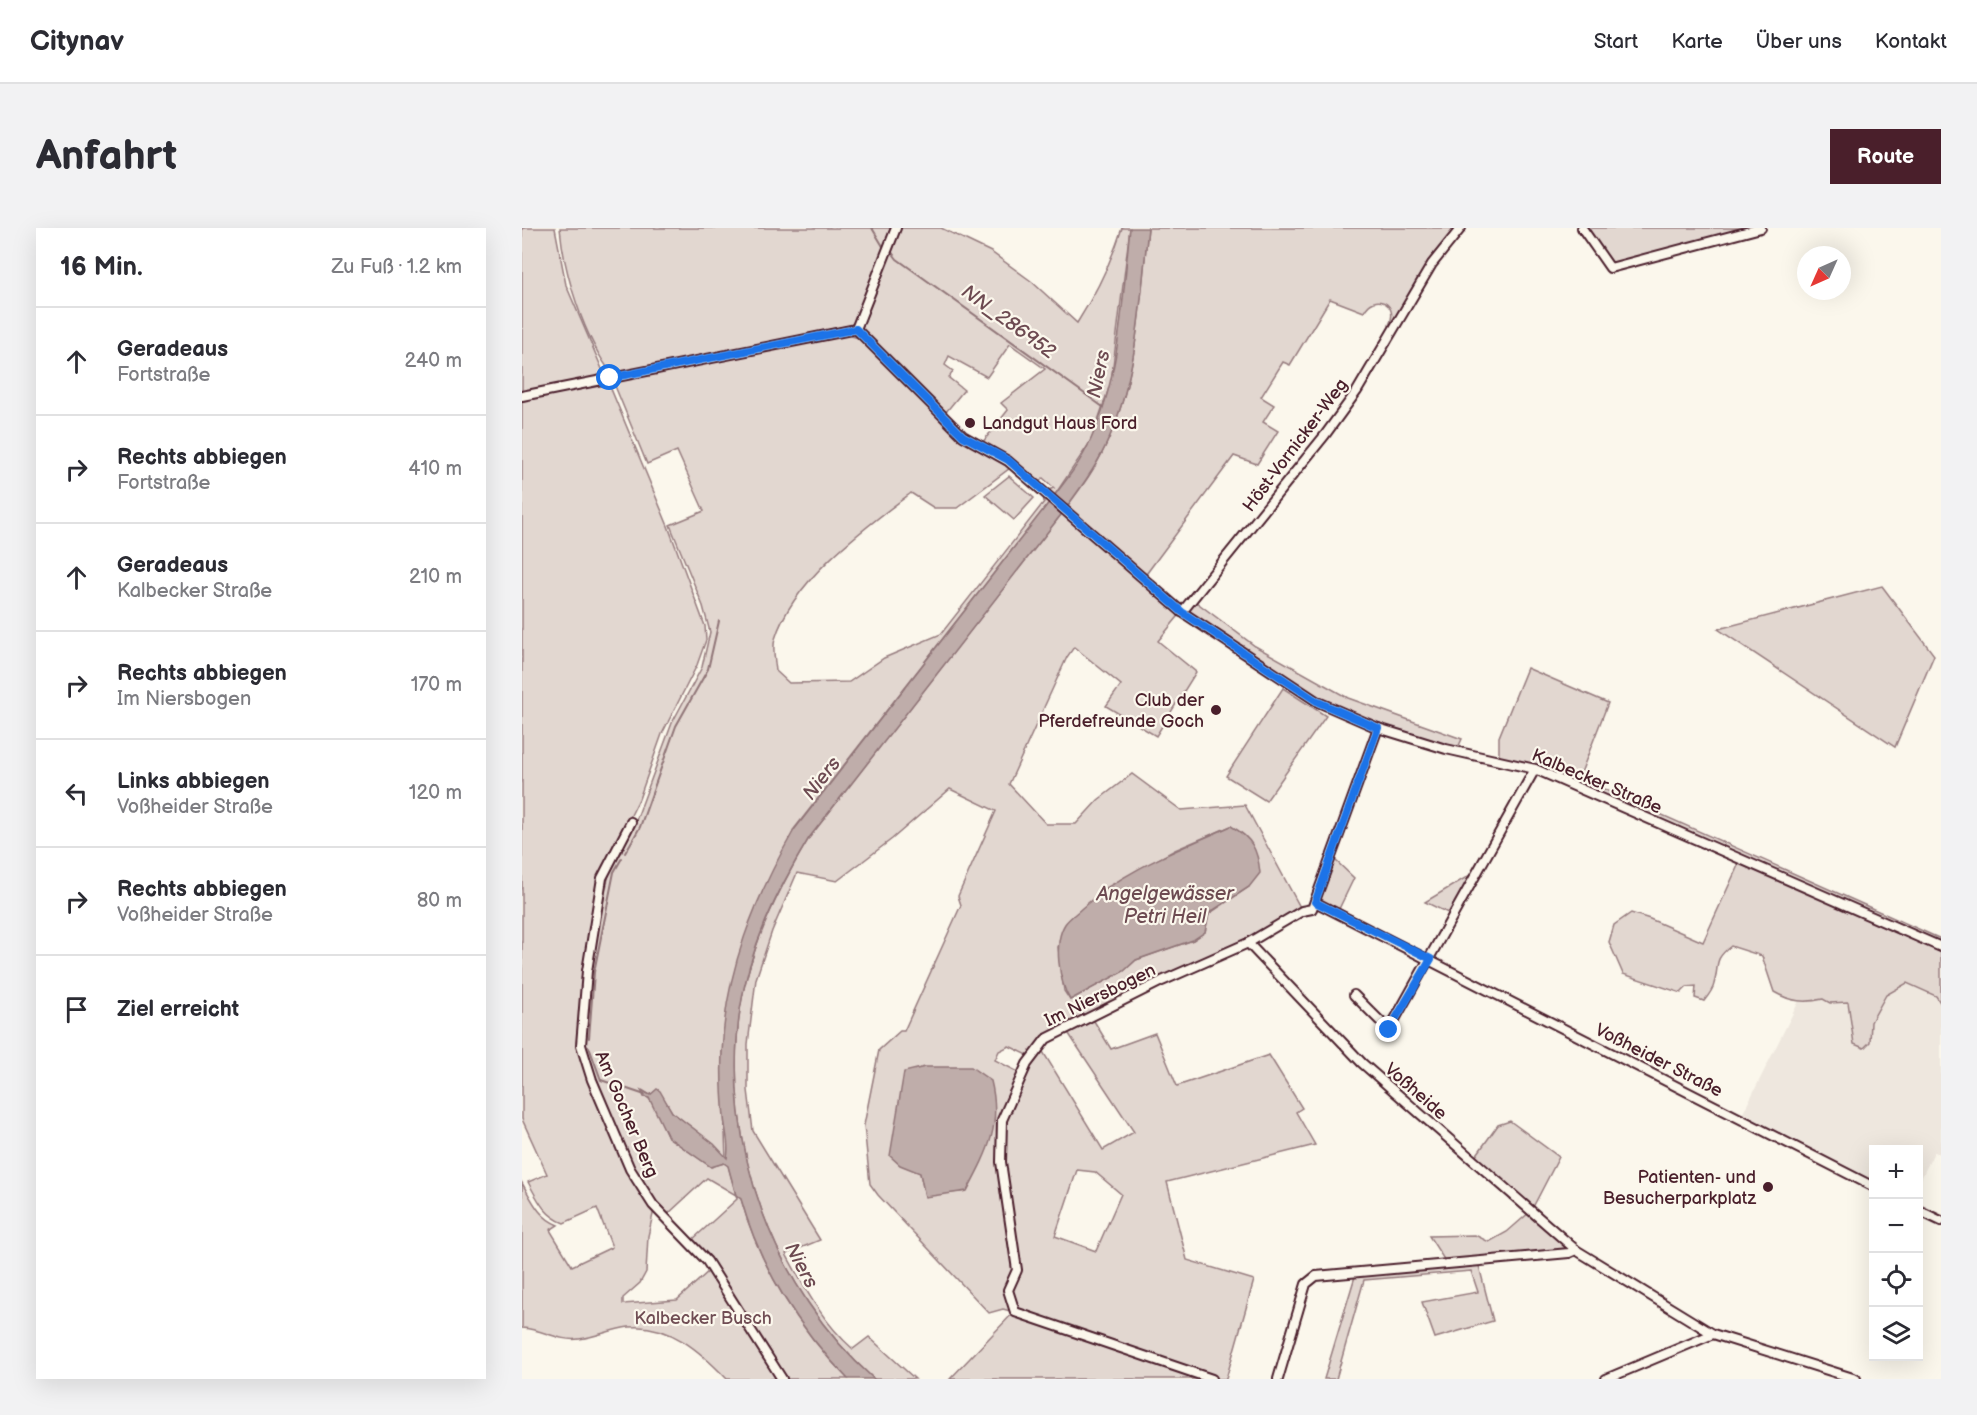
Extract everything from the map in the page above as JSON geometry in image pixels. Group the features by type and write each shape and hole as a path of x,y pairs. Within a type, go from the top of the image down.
{"street":[{"path":"522,396 856,329 896,228"},
{"name":"Höst-Vornicker-Weg","path":"1182,612 1357,392 1432,264 1461,228"},
{"path":"1582,228 1610,268 1761,228"},
{"name":"Kalbecker Straße","path":"856,329 963,436 1008,460 1182,612 1318,702 1378,728 1446,749 1535,769 1941,947"},
{"path":"1315,902 1378,728"},
{"path":"1354,995 1389,1030 1431,959 1535,769"},
{"name":"Am Gocher Berg","path":"632,822 602,878 587,970 581,1045 592,1080 630,1169 653,1205 707,1261 782,1379"},
{"name":"Im Niersbogen","path":"1212,1379 1015,1312 1008,1290 1017,1270 1001,1162 1001,1130 1006,1106 1027,1064 1051,1035 1248,943 1302,911 1312,909 1315,902"},
{"name":"Voßheider Straße","path":"1315,902 1431,959 1869,1184"},
{"name":"Voßheide","path":"1248,943 1362,1063 1576,1250 1713,1334 1856,1379"},
{"path":"1923,1212 1941,1221"},
{"path":"1278,1379 1306,1284 1316,1276 1569,1253 1576,1250"},
{"path":"1606,1379 1713,1334"}],"shaded area":[{"path":"1847,905 1941,947 1941,1154 1934,1152 1923,1175 1923,1145 1869,1145 1869,1185 1740,1119"}],"green space":[{"path":"522,228 555,228 566,285 605,376 522,392"},
{"path":"560,228 893,228 857,320 851,325 612,374 593,342 577,305 566,265"},
{"path":"900,228 941,228 991,252 1031,281 1077,323 1102,277 1122,228 1130,228 1111,382 1091,441 1054,496 1048,490 1054,488 1043,478 1039,482 1018,464 982,443 1008,410 1001,403 1045,369 1010,344 987,377 949,356 945,365 953,371 949,378 964,390 946,412 861,328"},
{"path":"1148,228 1461,228 1432,264 1395,327 1389,325 1391,311 1384,303 1374,302 1364,312 1330,299 1290,365 1283,362 1261,397 1274,405 1263,422 1278,431 1257,464 1234,456 1144,577 1182,612 1158,641 1196,672 1156,736 1106,706 1121,685 1074,647 1067,657 1009,784 1046,824 1076,824 1098,800 1132,774 1181,810 1245,805 1302,911 1248,943 1091,1016 1111,1049 1155,1033 1177,1086 1269,1055 1302,1108 1296,1112 1315,1145 1167,1182 1187,1260 1254,1280 1226,1379 950,1379 1014,1312 1003,1309 989,1313 878,1195 870,1184 864,1125 879,1050 900,1031 904,1031 961,905 958,896 996,811 950,789 892,839 837,881 797,873 772,931 756,979 748,1044 748,1090 753,1131 820,1240 786,1254 815,1304 842,1339 853,1349 869,1337 915,1379 874,1379 838,1343 808,1302 782,1258 762,1211 747,1162 739,1112 736,1061 744,987 757,943 775,900 809,838 1060,516 1101,456 1116,421 1131,367 1140,312","holes":["1231,826 1249,887 1209,914 1205,932 1193,940 1136,960 1124,971 1070,1000 1064,991 1058,947 1102,890 1175,850","1065,1028 1134,1132 1103,1150 1040,1047","1009,1046 1032,1057 1022,1074 995,1060 999,1051","1077,1170 1095,1172 1121,1194 1096,1251 1055,1236","920,1173 967,1191 925,1196"]},
{"path":"1582,228 1761,228 1610,268"},
{"path":"847,335 859,338 967,443 1010,468 957,508 934,508 911,493 832,557 797,596 784,617 775,639 776,671 789,683 849,682 884,658 941,634 1044,502 1043,495 1051,500 794,829 722,1052 726,1159 713,1144 672,1112 659,1091 650,1095 642,1090 654,1105 668,1137 711,1167 724,1163 728,1165 736,1195 707,1178 668,1214 654,1200 631,1165 585,1049 589,971 610,869 614,859 622,852 620,846 634,826 672,723 702,667 710,632 703,606 670,525 704,511 677,451 647,464 615,386 616,382"},
{"name":"Kalbecker Busch","path":"605,384 611,389 668,526 705,626 706,640 697,665 662,734 639,799 600,878 585,971 577,1046 629,1173 654,1210 648,1236 646,1272 640,1283 623,1298 623,1304 677,1300 709,1271 778,1379 727,1379 683,1341 658,1330 644,1327 616,1329 585,1338 572,1339 522,1328 522,1183 541,1213 558,1225 550,1230 572,1266 612,1247 597,1208 564,1223 551,1216 542,1206 528,1182 547,1174 522,1119 522,401"},
{"path":"1009,476 1034,498 1014,520 985,495"},
{"path":"1882,586 1934,655 1895,747 1718,629"},
{"path":"1192,599 1255,646 1348,698 1462,739 1456,752 1335,711 1182,612"},
{"path":"1527,668 1608,703 1579,778 1941,939 1941,1004 1936,996 1907,983 1886,995 1871,1022 1870,1042 1864,1048 1854,1044 1848,1002 1830,1003 1823,999 1798,1001 1786,998 1774,992 1762,956 1731,946 1719,960 1713,986 1704,1001 1695,998 1696,986 1687,987 1681,993 1623,974 1609,942 1614,925 1631,913 1703,942 1741,859 1566,782 1499,760 1499,737"},
{"path":"1283,688 1326,716 1266,801 1226,776"},
{"path":"1333,858 1354,878 1337,913 1315,902"},
{"path":"1480,869 1454,916 1425,902"},
{"path":"1510,1121 1559,1157 1531,1211 1473,1160 1498,1125"},
{"path":"736,1195 741,1199 759,1249 783,1296 813,1339 848,1379 788,1379 780,1371 729,1287 692,1240 737,1199"},
{"path":"1531,1211 1576,1250 1478,1262 1493,1321 1435,1338 1422,1302 1478,1292 1471,1271 1364,1280 1336,1379 1324,1379 1356,1273 1447,1264 1429,1236 1475,1235 1489,1242 1507,1232"}],"water":[{"path":"1130,228 1148,228 1140,312 1125,394 1105,447 1090,474 1060,516 809,838 775,899 757,942 744,987 736,1061 739,1112 747,1162 762,1211 782,1258 808,1302 838,1343 874,1379 848,1379 813,1339 770,1273 741,1199 736,1195 728,1166 724,1163 711,1167 668,1137 649,1098 644,1097 641,1090 650,1095 657,1089 660,1091 672,1112 714,1144 727,1158 728,1143 722,1077 724,1023 736,965 754,910 794,830 1059,489 1083,454 1101,414 1109,388 1119,335"},
{"name":"Angelgewässer Petri Heil","path":"1231,826 1249,840 1258,858 1260,873 1249,887 1209,913 1205,932 1193,940 1136,960 1124,971 1070,1000 1060,973 1058,951 1061,932 1065,924 1099,894 1134,871"},
{"path":"925,1067 971,1067 991,1081 994,1097 994,1125 987,1150 967,1191 925,1197 920,1173 900,1165 890,1156 904,1072"}],"waterway":[{"name":"NN_286952","path":"872,228 884,248"},
{"name":"NN_286952","path":"891,251 897,259 1103,407"},
{"path":"625,853 640,827 676,726 708,669 719,621"},
{"path":"589,1038 594,972 614,872 622,858"},
{"path":"589,1047 601,1080 645,1095"}],"place":[{"name":"Landgut Haus Ford","path":"970,423"},
{"name":"Club der Pferdefreunde Goch","path":"1216,710"},
{"name":"Patienten- und Besucherparkplatz","path":"1768,1187"}],"route":[{"path":"610,378 856,329 963,436 1008,460 1182,612 1318,702 1378,728 1333,858 1315,902 1431,959 1389,1030"}],"water label":[{"name":"Niers","path":"1098,374"},
{"name":"Niers","path":"821,778"},
{"name":"Niers","path":"802,1265"}]}
